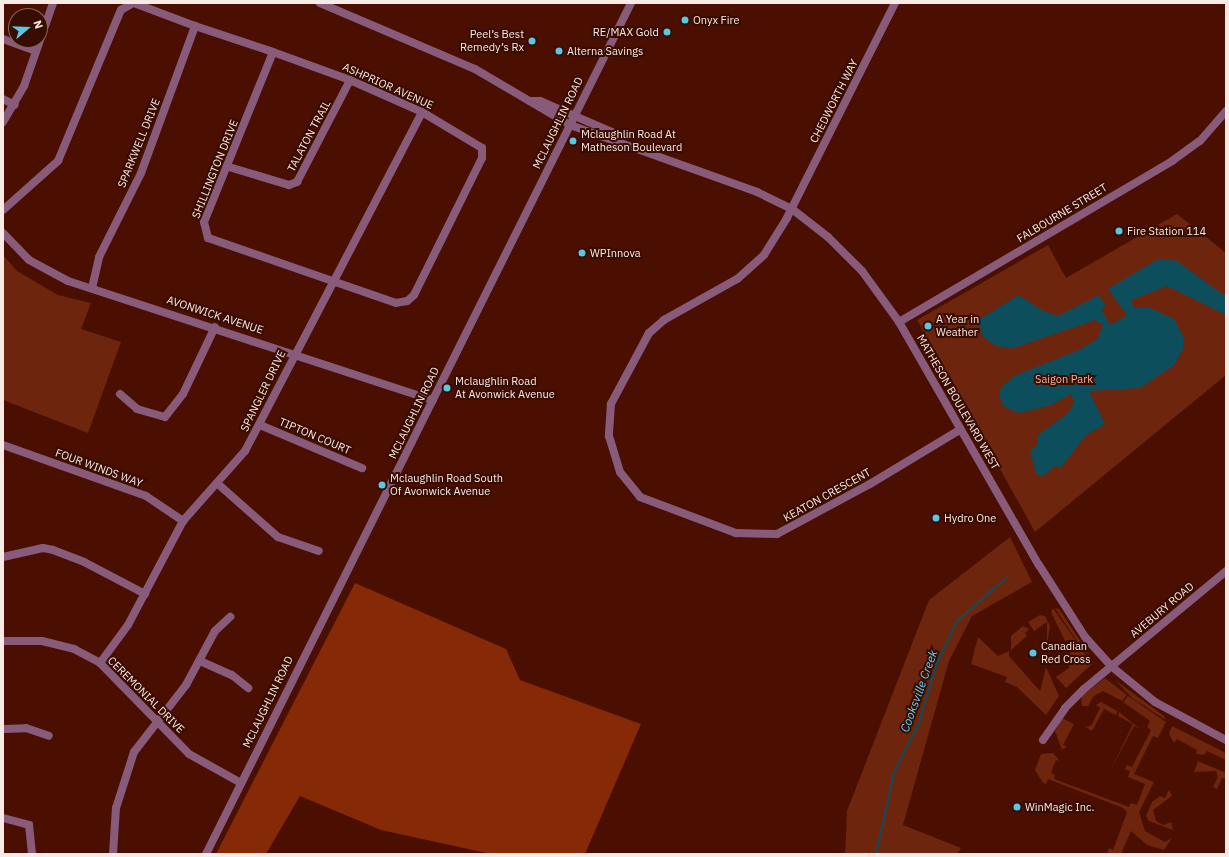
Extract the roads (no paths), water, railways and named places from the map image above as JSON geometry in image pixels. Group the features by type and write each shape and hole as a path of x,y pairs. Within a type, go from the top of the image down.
{"street":[{"path":"3,122 15,105 53,3"},
{"name":"ASHPRIOR AVENUE","path":"3,210 58,161 121,10 134,3 350,80 422,112 484,151 414,295 396,303 333,283"},
{"name":"MATHESON BOULEVARD WEST","path":"320,3 412,39 530,100 537,108 570,125 609,141 618,140 757,192 792,209 851,258 899,322 1070,616 1111,666 1155,702 1226,740"},
{"name":"MCLAUGHLIN ROAD","path":"206,854 631,3"},
{"name":"CHEDWORTH WAY","path":"792,209 895,3"},
{"name":"SPARKWELL DRIVE","path":"92,288 102,251 141,174 196,26"},
{"path":"3,39 36,51"},
{"name":"SHILLINGTON DRIVE","path":"273,52 229,167 204,222 208,238 333,283"},
{"name":"TALATON TRAIL","path":"229,167 289,185 297,182 350,80"},
{"path":"3,99 15,105"},
{"name":"MATHESON BOULEVARD WEST","path":"530,100 540,101 612,132 618,140"},
{"name":"FALBOURNE STREET","path":"899,322 1172,161 1200,141 1226,111"},
{"name":"SPANGLER DRIVE","path":"100,663 128,625 183,521 218,484 245,451 260,425 294,353 333,283 422,112"},
{"name":"KEATON CRESCENT","path":"792,209 764,255 737,279 664,320 645,338 611,404 609,420 612,449 620,472 632,489 649,501 736,533 777,534 870,484 961,429"},
{"name":"AVONWICK AVENUE","path":"3,233 12,245 45,271 92,288 215,327 433,400"},
{"path":"120,394 137,409 165,417 183,394 215,327"},
{"name":"TIPTON COURT","path":"260,425 362,468"},
{"name":"FOUR WINDS WAY","path":"3,445 146,496 183,521"},
{"path":"218,484 278,537 319,551"},
{"path":"3,557 53,550 84,562 145,594"},
{"name":"AVEBURY ROAD","path":"1044,740 1064,708 1111,666 1226,571"},
{"path":"113,854 116,808 134,752 158,723 200,661 215,631 230,617"},
{"name":"CEREMONIAL DRIVE","path":"3,641 50,642 100,663 188,754 242,783"},
{"path":"200,661 232,675 248,688"},
{"path":"3,729 26,728 49,736"},
{"path":"3,818 28,826 32,854"}],"water":[{"path":"1165,259 1177,261 1226,297 1226,315 1167,286 1131,300 1134,308 1150,308 1174,319 1184,338 1183,349 1174,365 1140,388 1089,391 1105,424 1086,435 1061,467 1055,466 1043,476 1036,474 1030,451 1038,444 1038,435 1068,413 1074,402 1071,394 1051,405 1019,413 1004,407 999,396 1001,387 1016,375 1079,350 1097,339 1103,325 1095,320 1013,348 996,346 983,337 978,320 1019,295 1041,310 1058,316 1099,295 1106,307 1101,310 1111,325 1127,315 1108,289 1156,260"}],"waterway":[{"name":"Cooksville Creek","path":"876,854 894,772 918,725 937,663 957,621 1006,578"}],"place":[{"name":"Onyx Fire","path":"685,20"},
{"name":"RE/MAX Gold","path":"667,32"},
{"name":"Peel’s Best Remedy’s Rx","path":"532,41"},
{"name":"Alterna Savings","path":"559,51"},
{"name":"Mclaughlin Road At Matheson Boulevard","path":"573,141"},
{"name":"Fire Station 114","path":"1119,231"},
{"name":"WPInnova","path":"582,253"},
{"name":"A Year in Weather","path":"928,326"},
{"name":"Mclaughlin Road At Avonwick Avenue","path":"447,388"},
{"name":"Mclaughlin Road South Of Avonwick Avenue","path":"382,485"},
{"name":"Hydro One","path":"936,518"},
{"name":"Canadian Red Cross","path":"1033,653"},
{"name":"WinMagic Inc.","path":"1017,807"}],"park label":[{"name":"Saigon Park","path":"1064,379"}]}
